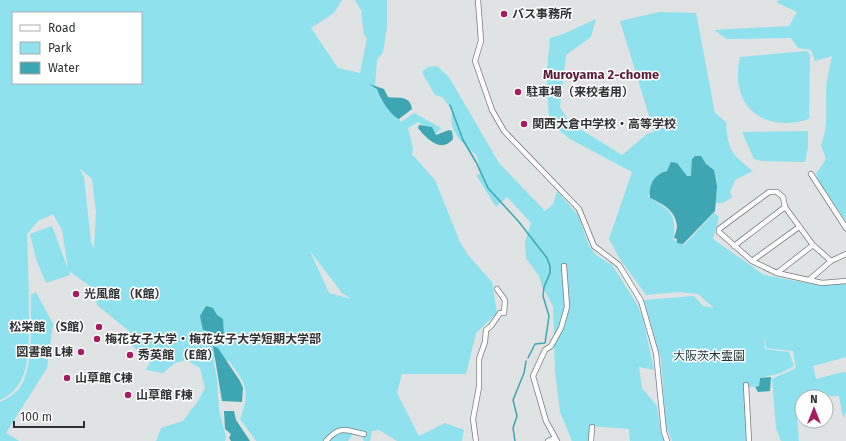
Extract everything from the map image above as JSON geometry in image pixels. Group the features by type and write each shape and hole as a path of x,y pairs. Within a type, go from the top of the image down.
{"street":[{"path":"478,0 481,41 475,61 492,110 504,131 579,209 594,246 618,265 640,301 656,353 664,432 667,441"},
{"path":"811,174 846,228"},
{"path":"831,260 813,245 786,208 781,195 774,192 769,192 719,228 719,232 752,261 777,273 822,283 846,281"},
{"path":"734,246 786,208"},
{"path":"752,261 799,227"},
{"path":"777,273 813,245"},
{"path":"809,280 831,260 846,254"},
{"path":"548,441 556,440 546,421 533,376 545,350 551,346 561,328 567,307 564,266"},
{"path":"476,441 473,419 478,388 479,359 485,342 486,330 491,326 500,313 504,313 505,300 497,289"},
{"path":"746,386 749,441"},
{"path":"591,441 592,427"},
{"path":"326,441 338,430 345,429 364,434"}],"green space":[{"path":"0,0 342,0 334,13 311,28 338,68 360,73 367,38 364,35 361,10 355,0 387,0 387,27 383,52 377,60 375,86 401,122 414,113 441,128 436,134 418,122 408,128 413,149 412,154 435,180 460,242 468,255 492,282 497,313 476,333 466,374 402,374 397,393 419,436 445,423 464,430 462,441 397,441 379,430 372,431 370,441 364,441 362,436 353,434 348,441 256,441 240,419 246,394 243,382 229,361 213,358 217,379 219,410 226,437 225,441 156,441 161,428 183,421 198,401 205,388 200,368 186,360 175,363 163,373 146,370 151,360 132,346 134,335 97,305 95,290 69,271 70,275 46,283 36,259 30,234 52,226 68,269 62,230 53,214 38,221 27,234 29,313 28,357 23,376 19,384 8,396 0,400","holes":["79,168 92,179 96,212 94,249 91,242 84,177","310,251 342,293 351,299 329,293"]},
{"path":"780,0 846,0 846,221 822,188 816,174 826,159 821,145 826,126 826,88 832,56 815,61 811,50 798,48 791,38 727,39 714,30 789,26 797,12 776,2"},
{"name":"大阪茨木霊園","path":"659,12 696,13 715,113 726,122 728,139 732,151 753,171 735,180 730,192 732,197 723,203 714,203 709,193 716,193 715,174 703,166 698,156 691,179 668,175 658,175 648,197 666,209 673,218 673,239 684,245 714,213 719,217 713,239 764,275 812,284 846,284 846,357 813,366 816,379 843,372 846,373 846,412 843,418 839,396 834,396 834,389 794,389 794,429 798,429 799,441 781,441 776,428 772,379 796,368 793,351 766,348 763,332 765,349 789,352 794,366 781,373 760,378 759,386 745,388 746,441 672,441 666,426 661,359 644,300 694,296 703,306 714,308 698,294 678,292 646,295 620,259 609,239 632,172 570,139 549,122 547,72 550,38 561,35 596,19 591,37 566,55 560,107 569,122 622,155 647,134 654,132 620,21"},
{"path":"807,51 810,55 809,119 792,123 777,122 764,119 753,112 745,102 740,89 738,74 740,57"},
{"path":"437,66 449,77 499,163 545,211 553,204 557,191 578,215 589,246 596,255 612,265 637,304 643,319 654,370 639,367 642,388 657,406 661,434 665,441 630,441 629,429 591,426 590,441 572,441 560,412 555,372 553,306 542,286 539,276 526,258 525,242 531,223 507,197 496,207 476,175 480,174 477,156 462,142 454,131 451,118 453,111 442,97 435,95 422,72 428,67"},
{"path":"808,131 808,147 805,162 762,161 754,159 742,132"},
{"path":"36,292 53,324 47,368 6,433 19,441 0,441 0,402 10,397 18,390 27,370 30,344 31,295"}],"water":[{"path":"369,84 384,89 388,97 406,99 411,104 412,109 399,119 392,114 386,106 377,89"},
{"path":"419,125 432,127 436,135 449,130 452,131 453,139 444,145 434,143 421,132 418,128"},
{"path":"695,156 701,156 706,164 714,170 717,186 715,211 683,244 677,243 677,239 674,238 677,226 674,216 664,205 650,198 650,189 655,178 667,171 671,162 677,163 687,176 691,176 692,159"},
{"path":"206,306 213,308 217,315 223,319 224,336 203,330 200,316"},
{"path":"213,346 218,348 240,381 243,388 242,402 222,401"},
{"path":"771,377 770,391 758,392 755,387 759,386 760,378"},
{"path":"224,411 234,411 236,420 250,441 231,441 229,438 231,434 225,429"}],"waterway":[{"path":"450,105 463,140 476,162 488,188 519,222 547,258 550,266 550,273 544,287 543,296 549,316 545,343 535,344 528,358"},
{"path":"515,441 513,428 517,416 513,400 524,373 526,361"}],"place":[{"name":"バス事務所","path":"504,14"},
{"name":"駐車場（来校者用）","path":"518,92"},
{"name":"関西大倉中学校・高等学校","path":"524,124"},
{"name":"光風館 （K館）","path":"76,294"},
{"name":"松栄館 （S館）","path":"99,327"},
{"name":"梅花女子大学・梅花女子大学短期大学部","path":"97,339"},
{"name":"図書館 L棟","path":"81,352"},
{"name":"秀英館 （E館）","path":"130,355"},
{"name":"山草館 C棟","path":"67,378"},
{"name":"山草館 F棟","path":"128,395"}],"district":[{"name":"Muroyama 2-chome","path":"601,74"}]}
